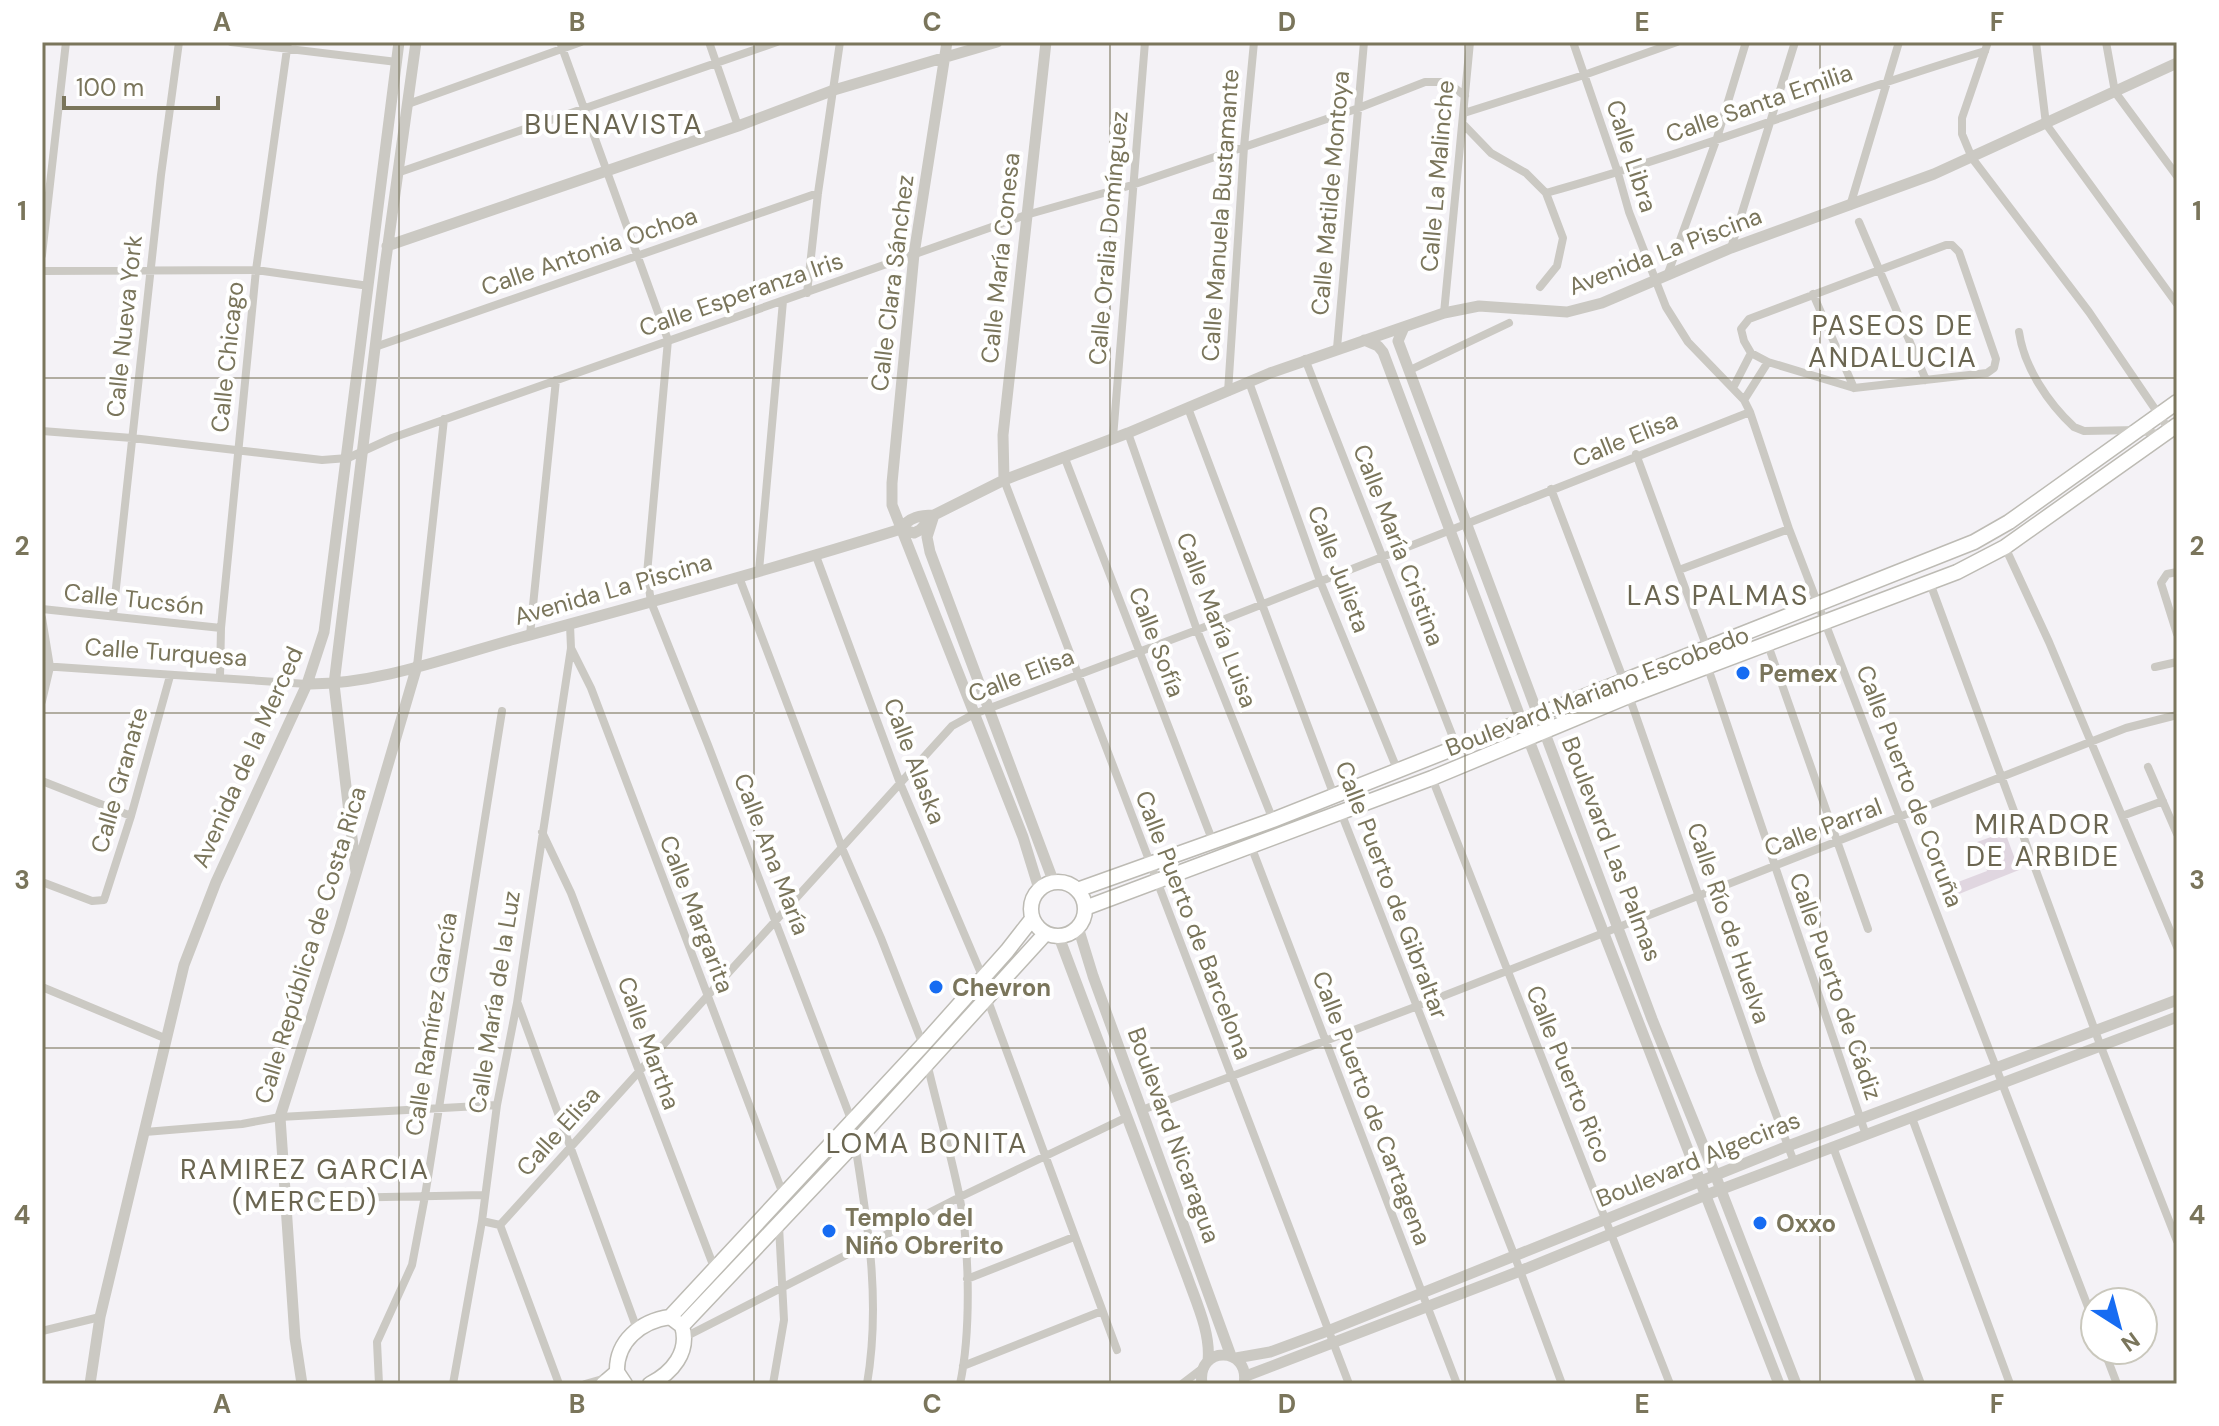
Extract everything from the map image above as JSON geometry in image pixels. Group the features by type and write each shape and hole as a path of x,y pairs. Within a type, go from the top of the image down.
{"main road":[{"name":"Boulevard Mariano Escobedo","path":"1077,890 1273,820 1974,542 2009,522 2177,402"},
{"name":"Boulevard Mariano Escobedo","path":"1085,908 1432,778 1629,696 1930,583 2005,547 2170,430"},
{"path":"614,1379 622,1345 637,1329 659,1318 670,1317 923,1045 1032,919 1031,903 1039,889 1054,883 1067,884 1077,890 1085,908 1078,927 1066,935 1052,935 1032,919"},
{"path":"659,1382 682,1353 684,1332 778,1225 987,997 1052,935"},
{"path":"670,1317 684,1332"}],"street":[{"path":"42,255 66,42"},
{"name":"Calle Nueva York","path":"113,615 150,272 179,42"},
{"path":"231,42 288,46 397,62"},
{"name":"Avenida de la Merced","path":"90,1384 100,1317 184,965 200,917 307,684 329,613 399,42"},
{"name":"Avenida de la Merced","path":"356,872 334,684 387,246 416,42"},
{"path":"408,104 562,45 581,42"},
{"path":"709,42 738,126"},
{"path":"397,173 777,42"},
{"path":"807,293 840,42"},
{"name":"Calle Clara Sánchez","path":"901,529 892,505 892,483 914,254 947,42"},
{"path":"387,246 834,90 997,42"},
{"name":"Calle María Conesa","path":"1004,480 1002,451 1046,42"},
{"name":"Calle Oralia Domínguez","path":"1113,438 1145,42"},
{"name":"Calle Manuela Bustamante","path":"1228,392 1254,42"},
{"name":"Calle Matilde Montoya","path":"1337,348 1364,42"},
{"name":"Calle La Malinche","path":"1444,313 1470,42"},
{"name":"Calle Libra","path":"1573,42 1629,212 1661,279"},
{"path":"1464,113 1677,42"},
{"path":"1661,279 1717,138 1746,42"},
{"path":"1731,248 1795,42"},
{"path":"1850,207 1899,42"},
{"path":"2036,42 2046,124 2177,304"},
{"path":"2106,42 2115,92 2177,176"},
{"path":"562,45 668,340"},
{"name":"Calle Chicago","path":"220,677 221,628 256,270 288,46"},
{"path":"1986,47 1962,118 1962,134 1972,158 2089,312 2170,430"},
{"name":"Calle Santa Emilia","path":"1546,193 1618,173 1986,47"},
{"name":"Avenida La Piscina","path":"334,684 417,666 570,625 901,529 914,533 934,515 1004,480 1128,433 1305,359 1444,313 1479,306 1567,312 1602,303 1731,248 1850,207 1972,158 2177,63"},
{"name":"Calle Esperanza Iris","path":"348,458 444,419 914,254 1026,215 1132,185 1433,80 1447,82 1465,96"},
{"path":"1463,124 1491,153 1526,173 1546,193 1562,230 1563,249 1557,266 1540,287"},
{"path":"42,155 52,154"},
{"name":"Calle Antonia Ochoa","path":"375,347 818,193"},
{"path":"1859,222 1926,380"},
{"path":"1946,245 1956,248 1995,364 1991,371 1983,375 1854,388 1768,362 1751,353 1741,335 1746,322 1879,269 1946,245"},
{"path":"42,271 256,270 369,286"},
{"name":"Calle Puerto de Coruña","path":"1661,279 1681,333 1744,400 1750,412 1789,529 2080,1286"},
{"path":"1813,294 1854,388"},
{"path":"759,571 783,301"},
{"path":"1410,370 1509,323"},
{"path":"1364,340 1380,348 1387,341 1398,341 1404,327"},
{"path":"2019,332 2023,357 2074,427 2084,431 2170,430"},
{"name":"Calle Ana María","path":"668,340 647,574 651,602 852,1122"},
{"name":"Boulevard Las Palmas","path":"1398,341 1617,927 1796,1384"},
{"name":"Boulevard Las Palmas","path":"1380,348 1779,1384"},
{"path":"1733,388 1751,353"},
{"name":"Calle María Cristina","path":"1305,359 1456,745"},
{"path":"1744,400 1768,362"},
{"path":"530,635 556,380"},
{"name":"Calle Julieta","path":"1249,382 1320,581 1397,769"},
{"name":"Calle Puerto de Gibraltar","path":"1188,408 1340,812 1562,1384"},
{"name":"Calle Elisa","path":"500,1225 947,730 989,708 1197,630 1636,454 1750,412"},
{"path":"417,666 444,419"},
{"path":"42,431 132,438 309,460 348,458"},
{"name":"Calle María Luisa","path":"1128,433 1197,630 1273,820"},
{"path":"1636,454 1707,648"},
{"name":"Calle Sofía","path":"1064,456 1213,843"},
{"name":"Calle Puerto de Barcelona","path":"1004,480 1349,1384"},
{"path":"1551,489 1624,681"},
{"path":"934,515 927,537 930,552 1054,883"},
{"path":"901,529 1023,837 1039,889"},
{"path":"1679,570 1789,529"},
{"path":"2005,547 2049,642 2177,947"},
{"name":"Calle Alaska","path":"816,556 900,783 983,978"},
{"path":"2175,572 2163,577 2161,583 2177,634"},
{"path":"739,577 842,848 923,1045"},
{"path":"1930,583 2101,1047 2177,1241"},
{"name":"Calle Tucsón","path":"42,609 221,628"},
{"path":"42,618 46,667 42,701"},
{"name":"Calle María de la Luz","path":"453,1384 482,1221 497,1105 517,1003 571,648 570,625"},
{"path":"1768,645 1868,929"},
{"name":"Calle Margarita","path":"571,648 591,688 783,1194"},
{"path":"2155,667 2177,662"},
{"name":"Calle República de Costa Rica","path":"302,1384 295,1338 280,1117 417,666"},
{"name":"Calle Turquesa","path":"46,667 334,684"},
{"name":"Calle Puerto de Cádiz","path":"1708,668 1866,1135"},
{"name":"Calle Granate","path":"42,882 97,903 106,896 170,676"},
{"name":"Calle Río de Huelva","path":"1629,696 1794,1162"},
{"name":"Calle Ramírez García","path":"379,1384 377,1342 412,1265 425,1196 502,711"},
{"name":"Calle Parral","path":"1142,1110 1415,1007 2138,724 2177,715"},
{"path":"2148,767 2177,834"},
{"name":"Calle Puerto Rico","path":"1432,778 1670,1384"},
{"path":"42,781 131,816"},
{"path":"2122,816 2163,801"},
{"name":"Calle Martha","path":"542,832 571,893 715,1270"},
{"name":"Calle Puerto de Cartagena","path":"1251,846 1457,1384"},
{"name":"Boulevard Nicaragua","path":"1078,927 1142,1110 1245,1380"},
{"name":"Boulevard Nicaragua","path":"1052,935 1127,1117 1187,1276 1208,1346 1202,1384"},
{"path":"42,987 167,1039"},
{"path":"987,997 1117,1350"},
{"name":"Boulevard Algeciras","path":"1206,1364 1217,1356 1270,1352 1330,1330 1788,1146 2177,1000"},
{"path":"517,1003 637,1329"},
{"name":"Boulevard Algeciras","path":"1245,1380 1721,1189 2177,1017"},
{"path":"927,1063 960,1197 967,1279 960,1384"},
{"path":"145,1132 242,1124 280,1117 497,1105"},
{"path":"684,1332 783,1287 1127,1117"},
{"path":"1912,1118 2010,1384"},
{"path":"855,1143 871,1243 874,1319 867,1384"},
{"path":"1833,1147 1921,1384"},
{"path":"286,1199 485,1195"},
{"path":"482,1221 500,1225 559,1384"},
{"path":"773,1384 784,1320 778,1225"},
{"path":"967,1279 1074,1237"},
{"path":"963,1366 1102,1311"},
{"path":"42,1331 100,1317"},
{"path":"1182,1384 1206,1364"},
{"path":"585,1384 614,1379"}],"shaded area":[{"path":"2005,832 2019,870 1944,900 1934,874 1939,872 1945,887 1987,871 1977,842"}],"place":[{"name":"Pemex","path":"1743,673"},
{"name":"Chevron","path":"936,987"},
{"name":"Oxxo","path":"1760,1223"},
{"name":"Templo del Niño Obrerito","path":"829,1231"}],"district":[{"name":"BUENAVISTA","path":"614,124"},
{"name":"PASEOS DE ANDALUCIA","path":"1893,341"},
{"name":"LAS PALMAS","path":"1718,595"},
{"name":"MIRADOR DE ARBIDE","path":"2043,840"},
{"name":"LOMA BONITA","path":"927,1143"},
{"name":"RAMIREZ GARCIA (MERCED)","path":"305,1185"}]}
